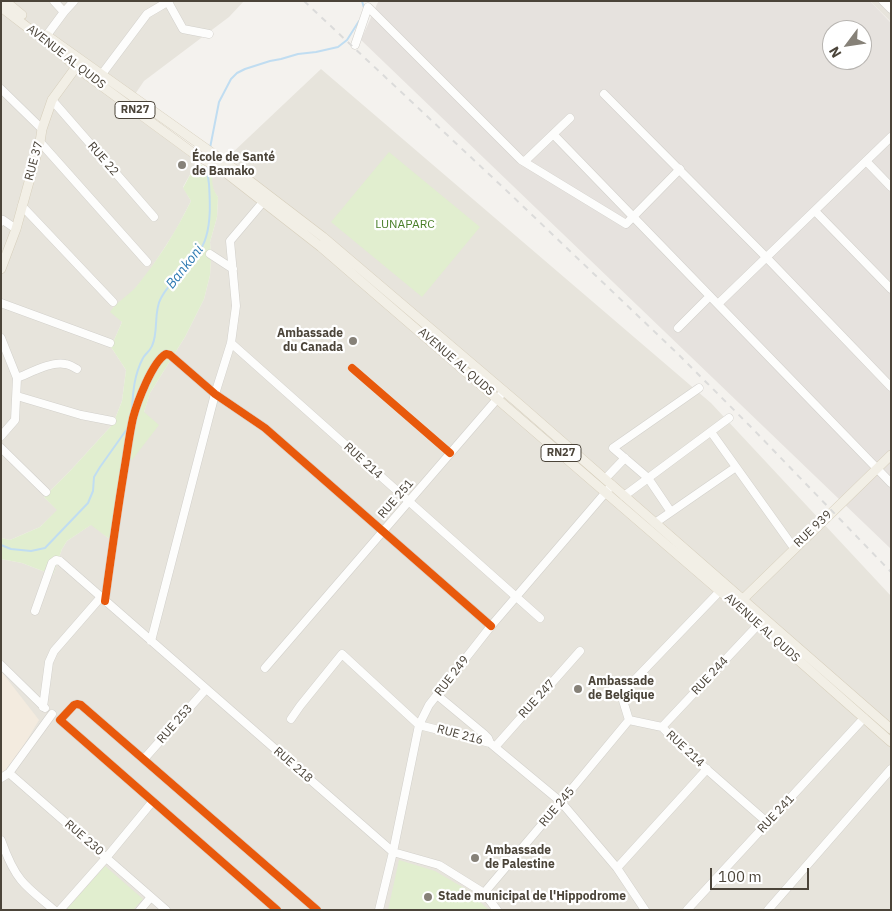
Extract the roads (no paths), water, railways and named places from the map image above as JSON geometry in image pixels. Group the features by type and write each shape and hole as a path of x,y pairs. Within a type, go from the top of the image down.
{"main road":[{"name":"AVENUE AL QUDS","path":"4,1 47,35 79,64 193,153 227,169 323,237 504,391 720,591 739,602 758,624 891,742"},
{"name":"AVENUE AL QUDS","path":"1,7 58,52 102,74 194,140 263,202 321,247 497,398 608,486 624,496 739,602 891,730"},
{"name":"RUE 37","path":"1,269 16,229 42,129 52,100 79,64"},
{"name":"RUE 939","path":"739,602 891,455"}],"street":[{"path":"54,1 64,12"},
{"path":"47,35 74,1"},
{"path":"883,1 891,9"},
{"path":"102,74 147,14 169,2 184,29 209,34"},
{"path":"355,45 368,6 521,160 626,224 680,169"},
{"path":"1,89 42,129"},
{"path":"604,94 680,169 891,387"},
{"name":"RUE 22","path":"52,100 154,217"},
{"path":"524,162 570,118"},
{"path":"553,134 891,483"},
{"path":"718,304 891,138"},
{"path":"40,142 146,262"},
{"path":"866,161 891,187"},
{"path":"151,641 215,394 232,343 236,306 230,241 263,202"},
{"path":"22,206 114,302"},
{"path":"815,211 891,289"},
{"path":"2,220 16,229"},
{"path":"210,254 233,269"},
{"path":"678,328 710,296"},
{"path":"1,303 110,343"},
{"path":"1,338 17,378 15,420 1,436"},
{"name":"RUE 214","path":"232,343 540,618"},
{"path":"43,707 49,662 54,651 103,599 133,418 153,367 166,354 170,355 215,394 265,428 491,626"},
{"path":"17,378 56,364 66,364 77,369"},
{"path":"671,512 648,478 613,448 699,388"},
{"name":"RUE 251","path":"266,668 504,391"},
{"path":"17,396 81,415 112,421"},
{"path":"624,496 729,418"},
{"path":"711,432 794,548"},
{"path":"1,448 46,492"},
{"name":"RUE 249","path":"379,910 419,725 429,705 491,626 608,486 625,458"},
{"path":"655,523 736,467"},
{"name":"RUE 218","path":"35,611 52,563 56,560 60,561 393,852 439,866 484,893 497,910"},
{"path":"621,694 720,591"},
{"name":"RUE 244","path":"662,727 758,624"},
{"name":"RUE 247","path":"492,745 580,651"},
{"name":"RUE 216","path":"291,719 342,654 419,725 492,745 561,802 617,868 646,910"},
{"path":"1,665 43,707 277,910"},
{"path":"608,682 621,694 629,720"},
{"name":"RUE 253","path":"144,759 206,689"},
{"path":"437,695 484,734 492,745"},
{"path":"60,720 74,705 81,705 317,910"},
{"path":"1,778 10,773 52,714"},
{"name":"RUE 241","path":"687,910 864,718"},
{"name":"RUE 214","path":"629,720 662,727 679,745 768,823"},
{"name":"RUE 245","path":"484,893 629,720"},
{"path":"617,868 707,769"},
{"path":"768,910 891,769"},
{"name":"RUE 230","path":"10,773 166,910"},
{"path":"60,910 153,801"},
{"path":"1,840 3,850 22,882 54,910"},
{"path":"140,910 151,897"}],"waterway":[{"name":"Bankoni","path":"362,1 364,8"},
{"name":"Bankoni","path":"210,148 219,102 231,79 237,73 270,61 338,47 347,40 359,21"},
{"name":"Bankoni","path":"132,410 136,377 143,358 151,348 154,340 157,309 161,298 172,282 198,254 206,237 210,211 208,165"},
{"name":"Bankoni","path":"1,545 11,549 31,551 45,548 88,503 93,491 94,477 127,429"}],"railway":[{"path":"304,1 679,355 891,572"}],"place":[{"name":"École de Santé de Bamako","path":"182,165"},
{"name":"Ambassade du Canada","path":"353,341"},
{"name":"Ambassade de Belgique","path":"578,689"},
{"name":"Ambassade de Palestine","path":"475,858"},
{"name":"Stade municipal de l'Hippodrome","path":"428,897"}],"park label":[{"name":"LUNAPARC","path":"405,225"}]}
